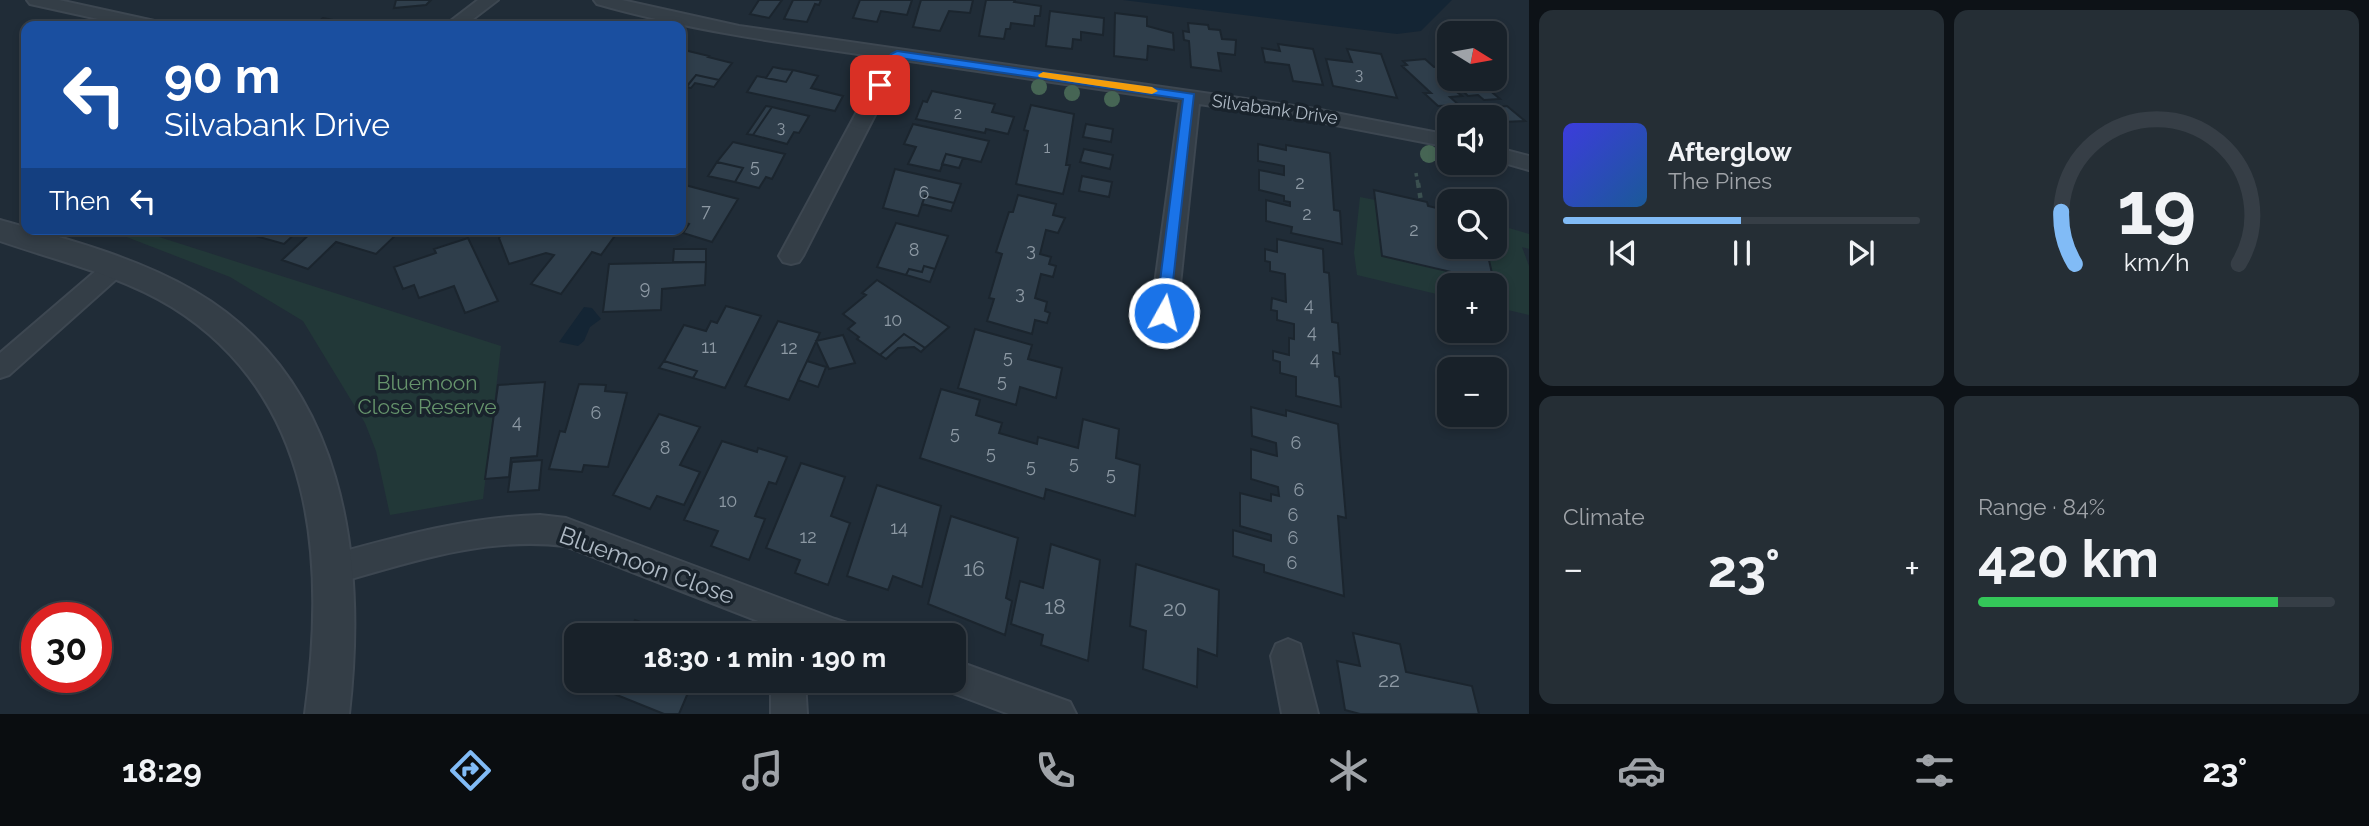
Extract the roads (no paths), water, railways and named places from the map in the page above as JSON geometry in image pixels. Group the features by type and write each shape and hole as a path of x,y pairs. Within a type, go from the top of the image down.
{"street":[{"path":"36,0 130,21"},
{"path":"460,21 489,0"},
{"name":"Silvabank Drive","path":"604,0 695,23 1374,124 1437,138"},
{"path":"792,257 897,54"},
{"path":"1164,313 1190,96"},
{"path":"1507,157 1529,163"},
{"path":"0,230 113,269 173,294 214,320 242,345 272,381 297,422 313,466 325,513 334,631 327,714"},
{"path":"0,368 113,269"},
{"name":"Bluemoon Close","path":"331,570 433,542 522,529 551,529 566,532 786,623"},
{"path":"1288,656 1300,714"},
{"path":"966,681 1058,714"},
{"path":"788,693 789,714"}],"water":[{"path":"1123,0 1452,0 1421,31 1397,34"},
{"path":"584,307 592,308 601,319 590,327 584,341 578,346 559,342"}],"park label":[{"name":"Bluemoon Close Reserve","path":"427,394"}]}
